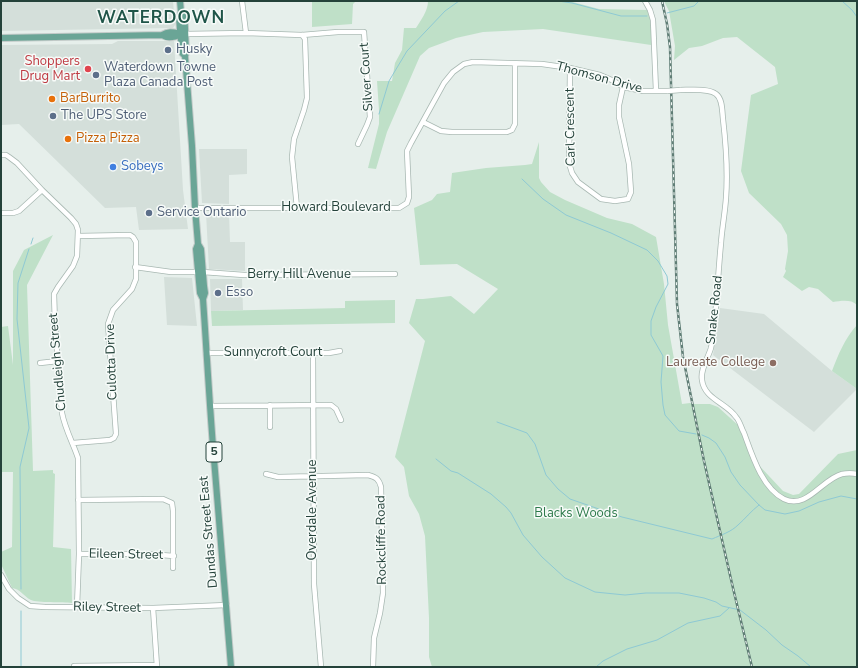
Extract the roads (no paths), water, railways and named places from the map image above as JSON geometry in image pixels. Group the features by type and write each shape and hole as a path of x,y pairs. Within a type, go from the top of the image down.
{"main road":[{"name":"Dundas Street East","path":"180,1 181,12 179,18 183,34 182,53 185,56 192,146 198,244 196,249 200,272 200,293 203,299 231,667"},
{"path":"1,38 162,35 165,37 176,37 183,34"}],"street":[{"path":"242,1 246,33"},
{"path":"645,1 653,20 656,91"},
{"name":"Silver Court","path":"302,35 338,32 364,32 370,117 358,144"},
{"path":"183,34 246,33 302,35 305,39 307,98 294,139 292,157 297,208"},
{"name":"Howard Boulevard","path":"195,208 399,208 407,203 409,196 407,151 444,83 453,72 464,64 473,62 542,64"},
{"path":"423,122 441,131 452,132 507,132 512,130 515,124 515,64"},
{"name":"Thomson Drive","path":"542,64 570,68 600,75 623,87 644,91 656,91"},
{"name":"Carl Crescent","path":"570,68 569,163 572,173 578,182 601,198 615,201 628,199 631,192 629,164 619,117 619,105 623,87"},
{"name":"Snake Road","path":"656,91 707,90 715,93 721,103 727,164 726,198 711,347 701,380 704,386 710,395 737,417 761,474 768,485 784,499 795,501 806,498 842,474 857,474"},
{"name":"Chudleigh Street","path":"1,155 6,155 17,163 42,190 72,218 78,230 78,256 54,294 62,413 64,424 78,458 79,554 77,607"},
{"path":"1,213 13,213 19,211 42,190"},
{"name":"Culotta Drive","path":"73,443 110,440 114,438 116,434 108,324 114,310 132,289 136,279 136,242 134,237 130,235 78,236"},
{"name":"Berry Hill Avenue","path":"135,267 171,272 244,275 395,274"},
{"name":"Sunnycroft Court","path":"206,353 313,353 340,351"},
{"name":"Overdale Avenue","path":"313,353 314,584 321,667"},
{"path":"40,363 58,362"},
{"path":"210,406 331,405 337,410 341,420"},
{"path":"270,406 270,427"},
{"path":"266,474 278,477 313,476"},
{"name":"Rockcliffe Road","path":"313,476 368,475 379,481 382,593 380,613 374,638 373,667"},
{"path":"78,500 163,499 172,503 173,568"},
{"name":"Eileen Street","path":"79,554 148,554 174,556"},
{"name":"Riley Street","path":"1,576 9,589 18,598 30,606 153,608 227,605"},
{"path":"74,667 157,666 153,608"}],"waterway":[{"path":"379,114 389,81 407,51 445,11 459,1"},
{"path":"558,1 572,3 621,16 647,16"},
{"path":"667,13 694,6 699,1"},
{"path":"842,1 857,17"},
{"path":"522,179 543,199 566,215 611,233 647,250 658,261 667,276 668,284 656,307 651,321 651,335 663,356 661,382 665,415 679,431 696,434"},
{"path":"31,244 33,238"},
{"path":"21,589 20,467 29,428 17,319 18,283 29,249"},
{"path":"497,422 527,433 535,444 546,475 558,489 570,499 622,517 712,539 726,533 741,523 759,505"},
{"path":"702,435 716,443 725,457 731,472 740,485 765,510 785,514 799,511 819,502 841,496 857,499"},
{"path":"436,459 451,471 458,473 491,494 506,507 523,535 542,557 565,578 595,592 625,595 646,593 679,593 704,598 716,602 722,606 740,610 811,667"},
{"path":"596,667 603,661 627,649 657,640 688,623 720,616 729,608"},
{"path":"21,611 21,667"}],"railway":[{"path":"662,1 670,47 677,304 683,357 704,461 752,667"}],"place":[{"name":"Husky","path":"168,50"},
{"name":"Shoppers Drug Mart","path":"88,69"},
{"name":"Waterdown Towne Plaza Canada Post","path":"96,75"},
{"name":"BarBurrito","path":"52,99"},
{"name":"The UPS Store","path":"53,116"},
{"name":"Pizza Pizza","path":"68,139"},
{"name":"Sobeys","path":"113,167"},
{"name":"Service Ontario","path":"149,213"},
{"name":"Esso","path":"218,293"},
{"name":"Laureate College","path":"773,363"}],"district":[{"name":"WATERDOWN","path":"161,19"}],"park label":[{"name":"Blacks Woods","path":"576,514"}]}
